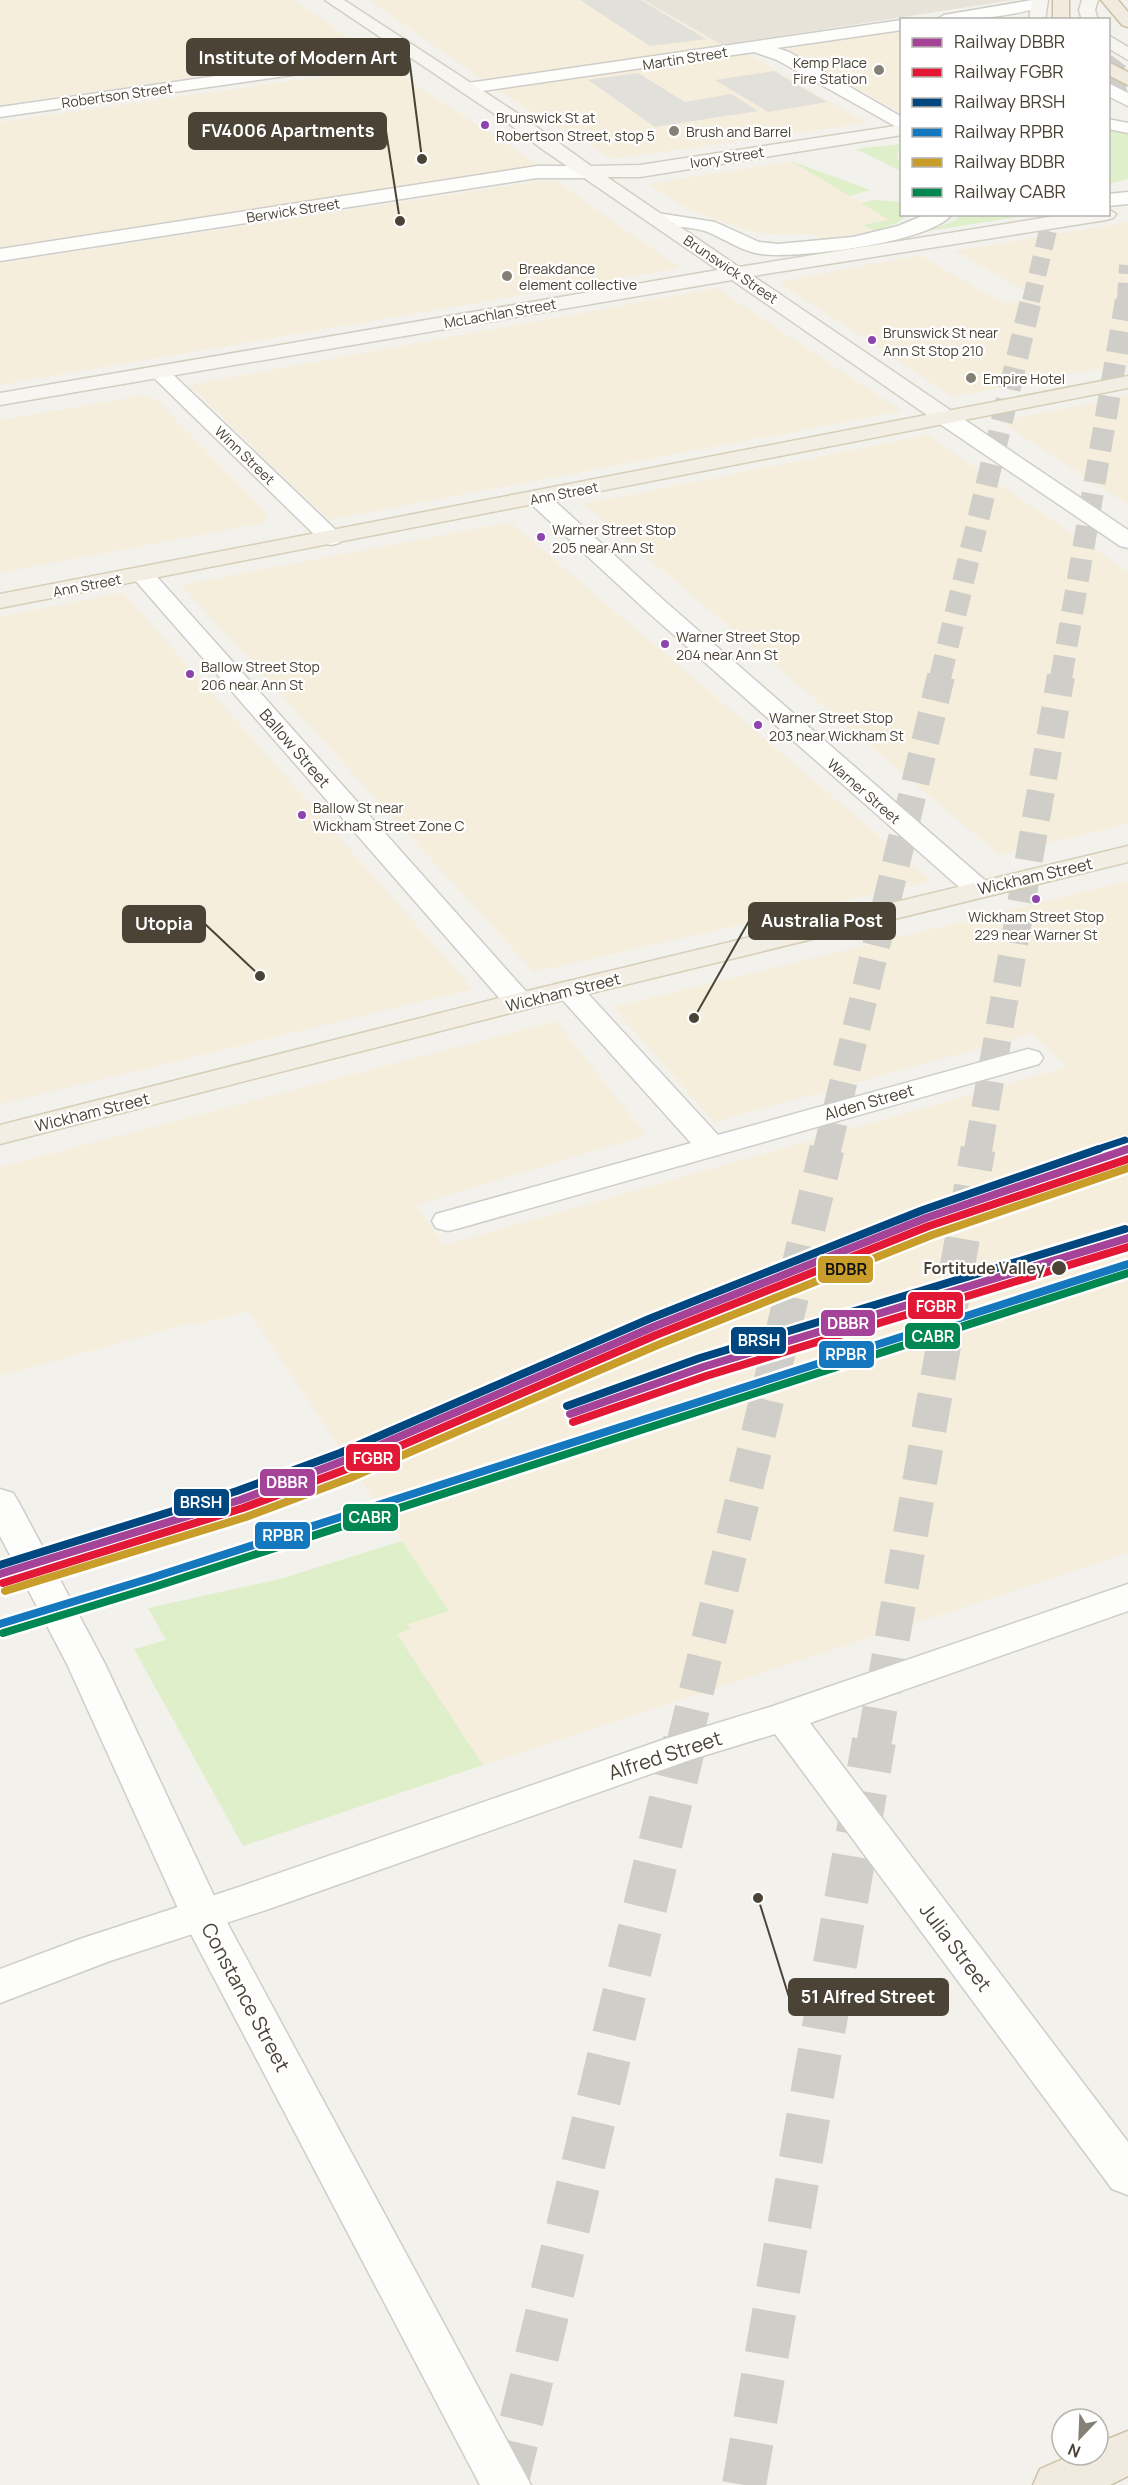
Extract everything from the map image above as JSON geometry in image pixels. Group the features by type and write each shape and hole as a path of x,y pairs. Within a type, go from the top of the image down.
{"highway":[{"path":"1061,0 1061,18"},
{"path":"1110,1 1128,22"},
{"path":"1110,68 1128,80"}],"main road":[{"name":"Brunswick Street","path":"333,0 468,88 945,417"},
{"path":"1089,18 1087,10 1090,0"},
{"path":"1110,42 1128,55"},
{"name":"Ivory Street","path":"587,172 640,171 900,128"},
{"name":"McLachlan Street","path":"1110,214 1128,212"},
{"name":"McLachlan Street","path":"0,399 737,273 1094,216"},
{"name":"Ann Street","path":"0,602 1128,382"},
{"name":"Wickham Street","path":"0,1135 519,1002 1128,854"}],"street":[{"path":"1110,1 1128,10"},
{"path":"960,18 1039,8"},
{"name":"Martin Street","path":"468,88 900,26"},
{"path":"757,47 783,56 796,66 900,127"},
{"name":"Robertson Street","path":"0,112 412,53"},
{"path":"1110,89 1128,101"},
{"path":"1110,124 1128,128"},
{"name":"Berwick Street","path":"0,255 537,172 587,172"},
{"path":"1110,200 1128,198"},
{"path":"657,219 707,226 757,248 789,251 900,232 932,222 940,216"},
{"name":"Winn Street","path":"159,372 331,538"},
{"name":"Brunswick Street","path":"945,417 1128,541"},
{"name":"Warner Street","path":"538,498 667,616 978,890"},
{"name":"Ballow Street","path":"142,574 519,1002"},
{"path":"569,990 711,1146"},
{"name":"Alden Street","path":"448,1221 1028,1058"},
{"name":"Constance Street","path":"0,1501 86,1664 202,1916 506,2485"},
{"name":"Alfred Street","path":"0,1986 94,1950 202,1916 679,1749 784,1718 1128,1598"},
{"name":"Julia Street","path":"784,1718 1128,2176"}],"shaded area":[{"path":"0,0 294,0 371,52 0,105"},
{"path":"369,0 643,0 722,45 483,80"},
{"path":"580,0 641,0 706,39 650,46"},
{"path":"643,0 1013,0 722,45"},
{"name":"Kemp Place Fire Station","path":"900,31 900,112 786,49"},
{"path":"748,54 867,123 612,159 496,90"},
{"path":"383,68 391,69 541,166 0,247 0,122"},
{"path":"774,71 827,102 768,112 715,80"},
{"path":"638,73 685,102 731,94 758,111 655,127 588,80"},
{"path":"791,161 890,220 864,225 874,231 822,240 811,234 781,235 751,232 687,209 649,184"},
{"path":"547,180 556,181 680,268 0,385 0,263"},
{"path":"1128,222 1128,363 953,397 778,282 920,255 1003,303 1038,298 954,251"},
{"path":"717,288 902,411 329,520 189,385"},
{"path":"140,396 157,400 268,515 262,523 0,573 0,420"},
{"path":"1128,396 1128,505 999,421"},
{"path":"928,435 1128,572 1128,824 999,855 584,504"},
{"path":"510,522 932,881 534,972 181,585"},
{"path":"123,592 473,989 0,1104 0,617"},
{"path":"1128,881 1128,1553 483,1765 397,1633 411,1629 408,1624 448,1610 248,1311 197,1325 195,1322 0,1376 0,1167 556,1021 646,1135 416,1205 444,1245 1067,1067 1032,1034 714,1122 613,1007"}],"green space":[{"path":"1110,129 1128,135 1128,179 1110,184"},
{"path":"900,144 897,154 900,171 856,149"},
{"path":"791,161 870,190 849,196"},
{"path":"876,200 900,202 900,216 907,216 897,223 874,231 863,225 889,220 861,203"},
{"path":"961,216 1024,216 927,231 952,222"},
{"path":"402,1541 449,1611 408,1624 411,1629 397,1634 483,1765 243,1846 134,1649 166,1640 148,1608 280,1579"}],"tunnel":[{"path":"1110,72 1128,48"},
{"path":"1110,85 1128,83"},
{"path":"1031,301 1052,216"},
{"path":"1126,301 1128,265"},
{"path":"940,678 1031,300"},
{"path":"1061,678 1126,300"},
{"path":"827,1150 941,676"},
{"path":"978,1150 1061,676"},
{"path":"684,1743 827,1149"},
{"path":"874,1743 978,1149"},
{"path":"506,2485 685,1741"},
{"path":"744,2485 874,1741"}],"rail line":[{"name":"BRSH","path":"0,1565 237,1491 340,1453 649,1319 923,1210 1125,1140"},
{"name":"DBBR","path":"0,1574 240,1500 343,1461 653,1327 926,1218 1128,1149"},
{"name":"FGBR","path":"3,1583 243,1508 347,1469 656,1335 929,1226 1128,1159"},
{"name":"BDBR","path":"5,1591 246,1517 350,1478 660,1344 932,1235 1128,1168"},
{"name":"BRSH","path":"567,1406 700,1358 1125,1229"},
{"name":"DBBR","path":"570,1414 703,1367 1128,1238"},
{"name":"FGBR","path":"573,1422 706,1376 1128,1247"},
{"name":"RPBR","path":"0,1624 151,1578 1128,1264"},
{"name":"CABR","path":"3,1633 154,1587 1128,1273"}],"place":[{"name":"Kemp Place Fire Station","path":"879,70"},
{"name":"Brunswick St at Robertson Street, stop 5","path":"485,125"},
{"name":"Brush and Barrel","path":"674,131"},
{"name":"Institute of Modern Art","path":"422,159"},
{"name":"FV4006 Apartments","path":"400,221"},
{"name":"Breakdance element collective","path":"507,276"},
{"name":"Brunswick St near Ann St Stop 210","path":"872,340"},
{"name":"Empire Hotel","path":"971,378"},
{"name":"Warner Street Stop 205 near Ann St","path":"541,537"},
{"name":"Warner Street Stop 204 near Ann St","path":"665,644"},
{"name":"Ballow Street Stop 206 near Ann St","path":"190,674"},
{"name":"Warner Street Stop 203 near Wickham St","path":"758,725"},
{"name":"Ballow St near Wickham Street Zone C","path":"302,815"},
{"name":"Wickham Street Stop 229 near Warner St","path":"1036,899"},
{"name":"Utopia","path":"260,976"},
{"name":"Australia Post","path":"694,1018"},
{"name":"Fortitude Valley","path":"1059,1268"},
{"name":"51 Alfred Street","path":"758,1898"}]}
